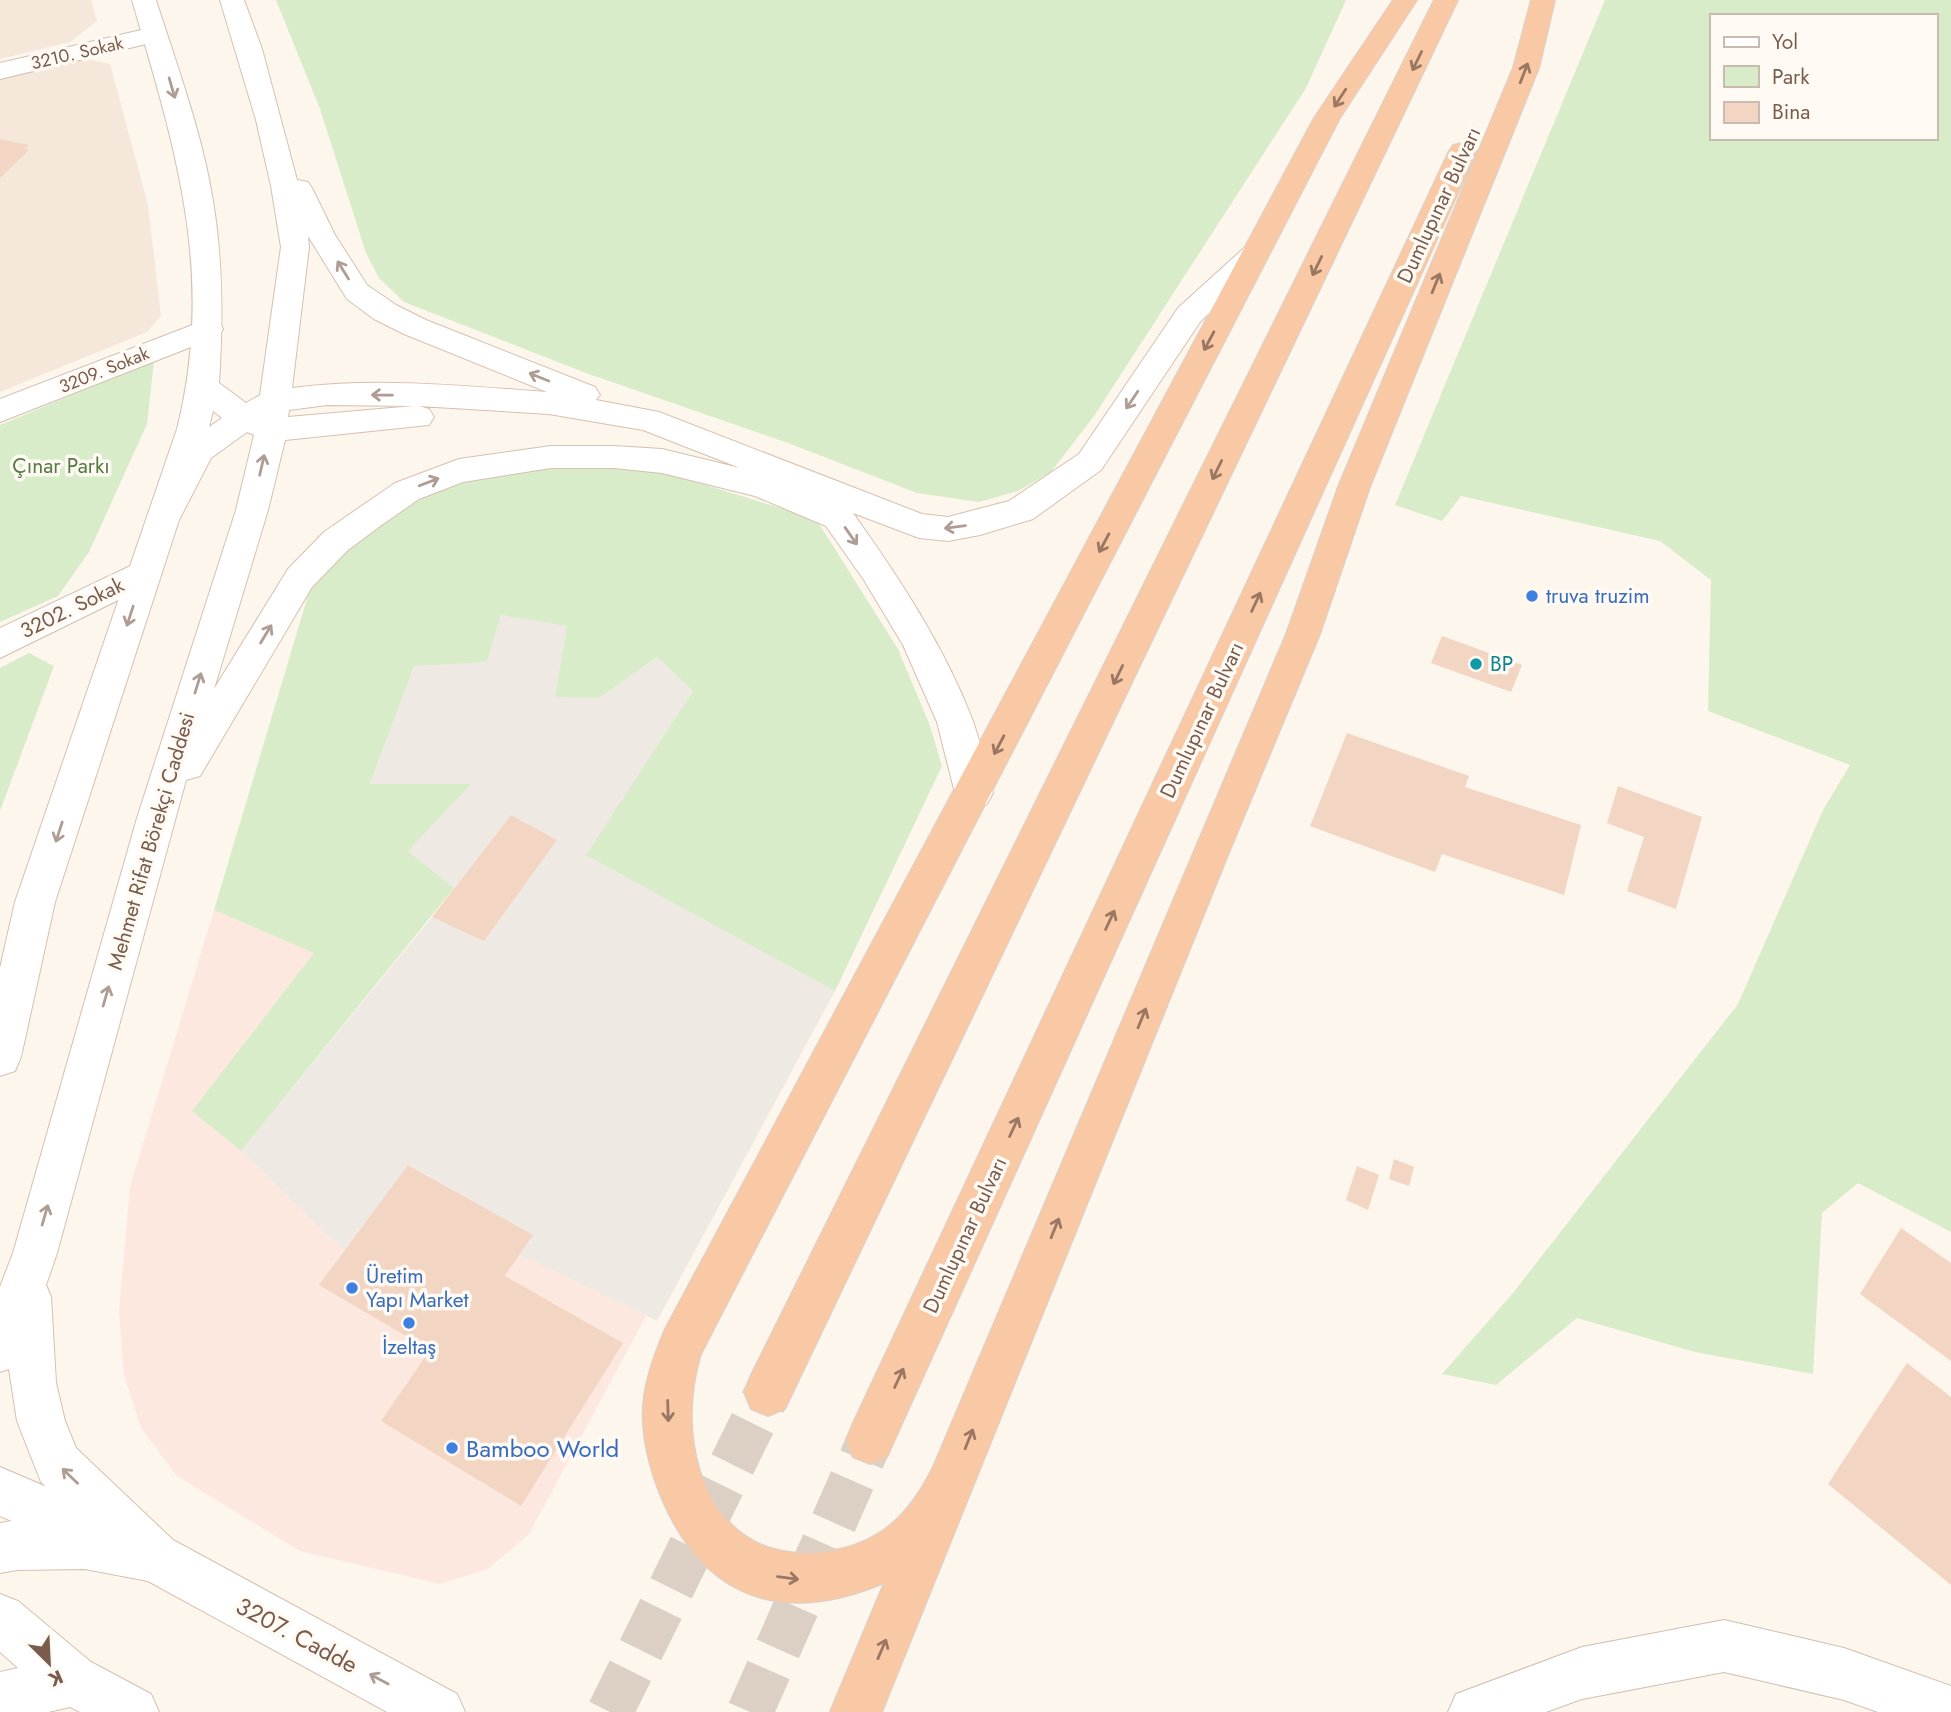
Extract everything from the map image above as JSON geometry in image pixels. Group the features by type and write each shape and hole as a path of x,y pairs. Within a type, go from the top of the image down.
{"highway":[{"path":"951,1482 929,1523 895,1550 860,1569 826,1579 794,1580 768,1575 741,1565 714,1545 692,1514 675,1471 667,1403 671,1375 681,1345 974,793 1327,118 1405,0"},
{"path":"768,1392 1447,0"},
{"name":"Dumlupınar Bulvarı","path":"870,1440 1533,0"},
{"path":"856,1712 1203,868 1303,634 1354,486 1527,68 1543,0"}],"main road":[{"path":"0,1057 35,902 192,429 202,387 208,329 204,240 194,174 172,85 144,0"},
{"name":"Mehmet Rifat Börekçi Caddesi","path":"0,1349 35,1253 156,818 252,510 263,416 295,247 285,186 249,49 232,0"},
{"name":"3210. Sokak","path":"0,71 154,35"},
{"path":"271,132 321,235 357,292 385,312 415,327 919,526 948,529 980,523 1021,510 1090,462 1189,315 1254,256"},
{"name":"3209. Sokak","path":"0,411 208,329"},
{"path":"202,387 263,416 529,416 633,434 797,498 838,517 876,571 919,641 955,722 974,793"},
{"path":"159,527 200,451 263,416 327,394 446,396 549,403 648,420"},
{"path":"156,818 300,578 336,541 407,491 459,471 551,457 614,457 662,461 763,486"},
{"name":"3202. Sokak","path":"0,644 145,572"},
{"path":"0,972 35,902"},
{"name":"Mehmet Rifat Börekçi Caddesi","path":"35,1253 28,1300 33,1383 41,1421"},
{"name":"3207. Cadde","path":"41,1421 58,1465 155,1558"},
{"name":"3207. Cadde","path":"0,1491 155,1558 439,1712"},
{"name":"3207. Cadde","path":"0,1548 17,1545 85,1544 155,1558"},
{"path":"0,1619 73,1680 133,1712"},
{"path":"1474,1712 1582,1673 1724,1646 1844,1674 1951,1712"},
{"path":"0,1698 73,1680"}],"shaded area":[{"path":"0,0 91,0 97,21 70,42 0,59"},
{"path":"82,58 110,64 148,205 161,316 147,332 0,392 0,78"},
{"path":"501,615 567,625 556,696 599,698 657,657 693,691 587,855 835,991 657,1321 519,1254 533,1235 409,1165 344,1251 241,1151 432,917 484,940 557,840 511,815 454,888 408,851 470,784 370,785 414,665 487,662"},
{"path":"214,910 315,952 192,1111 241,1151 344,1251 408,1165 533,1235 520,1254 646,1316 529,1534 488,1569 440,1584 300,1551 177,1476 141,1428 124,1375 119,1311 130,1187"}],"green space":[{"path":"276,0 1346,0 1306,88 1094,416 1051,472 1018,491 979,502 917,493 788,443 586,373 404,302 379,278 366,253 320,109"},
{"path":"1605,0 1951,0 1951,1232 1858,1183 1822,1213 1813,1374 1695,1352 1577,1318 1496,1385 1442,1374 1513,1293 1738,1004 1823,810 1850,765 1708,711 1711,580 1660,541 1461,496 1442,521 1395,505"},
{"name":"Çınar Parkı","path":"154,361 147,424 89,552 58,596 0,622 0,425"},
{"path":"625,466 683,478 816,519 898,649 930,726 942,766 835,991 586,855 693,691 657,657 599,698 555,697 567,626 501,615 487,662 414,666 370,784 471,784 408,851 454,888 241,1151 192,1111 314,953 214,910 309,592 347,550 403,503 442,484 504,468"},
{"path":"29,653 54,666 0,811 0,668"}],"building":[{"path":"0,139 29,145 24,149 29,150 0,178"},
{"name":"BP","path":"1442,636 1522,665 1511,692 1431,663"},
{"path":"1347,733 1469,776 1465,787 1581,825 1564,895 1442,854 1435,872 1310,826"},
{"path":"1618,786 1702,817 1676,909 1627,891 1644,837 1607,823"},
{"path":"511,815 557,840 484,941 432,917"},
{"path":"1394,1159 1414,1167 1409,1186 1389,1179"},
{"path":"408,1165 533,1235 505,1276 623,1343 521,1506 381,1421 430,1350 319,1285"},
{"path":"1357,1166 1379,1175 1368,1210 1346,1200"},
{"path":"1901,1228 1951,1263 1951,1361 1860,1294"},
{"path":"1907,1363 1951,1397 1951,1585 1828,1484"}],"tunnel":[{"path":"610,1712 768,1392"},
{"path":"750,1712 870,1440"}],"place":[{"name":"truva truzim","path":"1532,596"},
{"name":"BP","path":"1476,664"},
{"name":"Üretim Yapı Market","path":"352,1288"},
{"name":"İzeltaş","path":"409,1323"},
{"name":"Bamboo World","path":"452,1448"}]}
